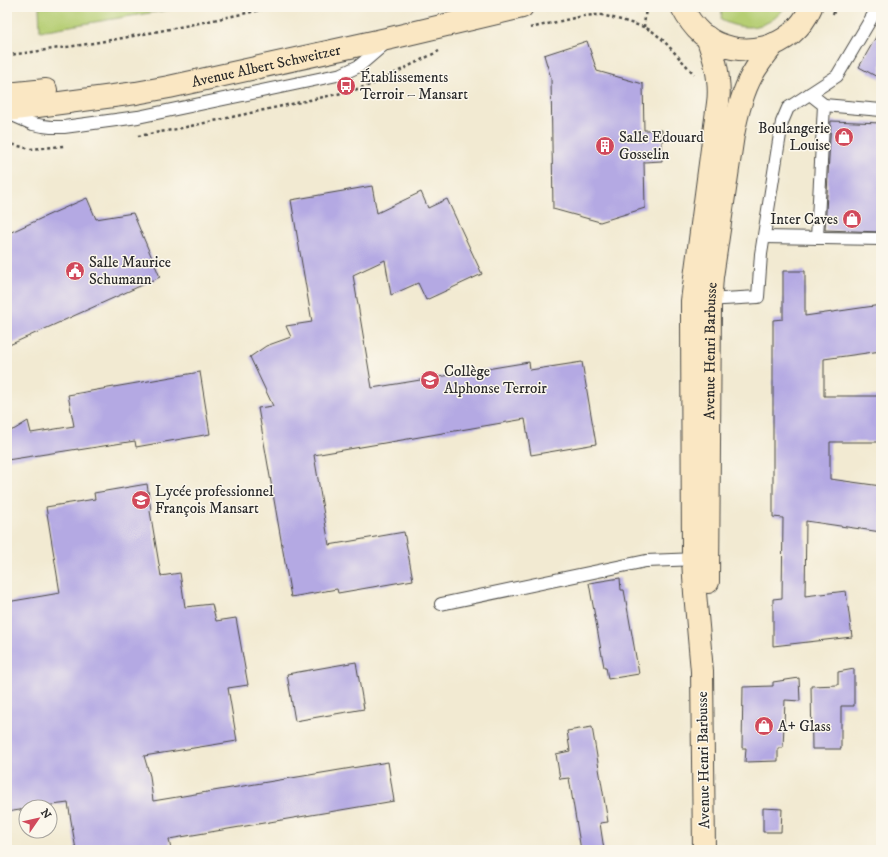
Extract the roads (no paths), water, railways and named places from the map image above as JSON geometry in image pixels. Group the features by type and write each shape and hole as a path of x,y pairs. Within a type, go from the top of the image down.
{"main road":[{"name":"Avenue Albert Schweitzer","path":"7,94 96,84 153,75 385,24 455,7"},
{"name":"Avenue Albert Schweitzer","path":"7,110 136,93 177,85 391,38 522,7"},
{"path":"666,7 685,13 697,29 707,37 724,46 737,49 762,48 786,38 804,20 811,7"},
{"name":"Avenue Henri Barbusse","path":"704,850 702,671 695,593 701,559 701,300 696,270 718,103 717,72 707,37"},
{"name":"Avenue Henri Barbusse","path":"701,300 717,245 732,135 736,120 747,85 763,58 774,44"}],"lane":[{"path":"701,300 758,297 761,254 782,122 788,108 837,76 878,7"},
{"path":"7,113 33,124 51,127 64,127 138,117 342,74 359,66 391,38"},
{"path":"810,94 824,105 881,110"},
{"path":"817,238 824,105"},
{"path":"764,237 881,239"},
{"path":"441,604 646,561 701,559"}],"place":[{"name":"Établissements Terroir – Mansart","path":"346,86"},
{"name":"Boulangerie Louise","path":"844,137"},
{"name":"Salle Edouard Gosselin","path":"605,146"},
{"name":"Inter Caves","path":"852,219"},
{"name":"Salle Maurice Schumann","path":"75,271"},
{"name":"Collège Alphonse Terroir","path":"430,380"},
{"name":"Lycée professionnel François Mansart","path":"141,500"},
{"name":"A+ Glass","path":"764,726"}]}
